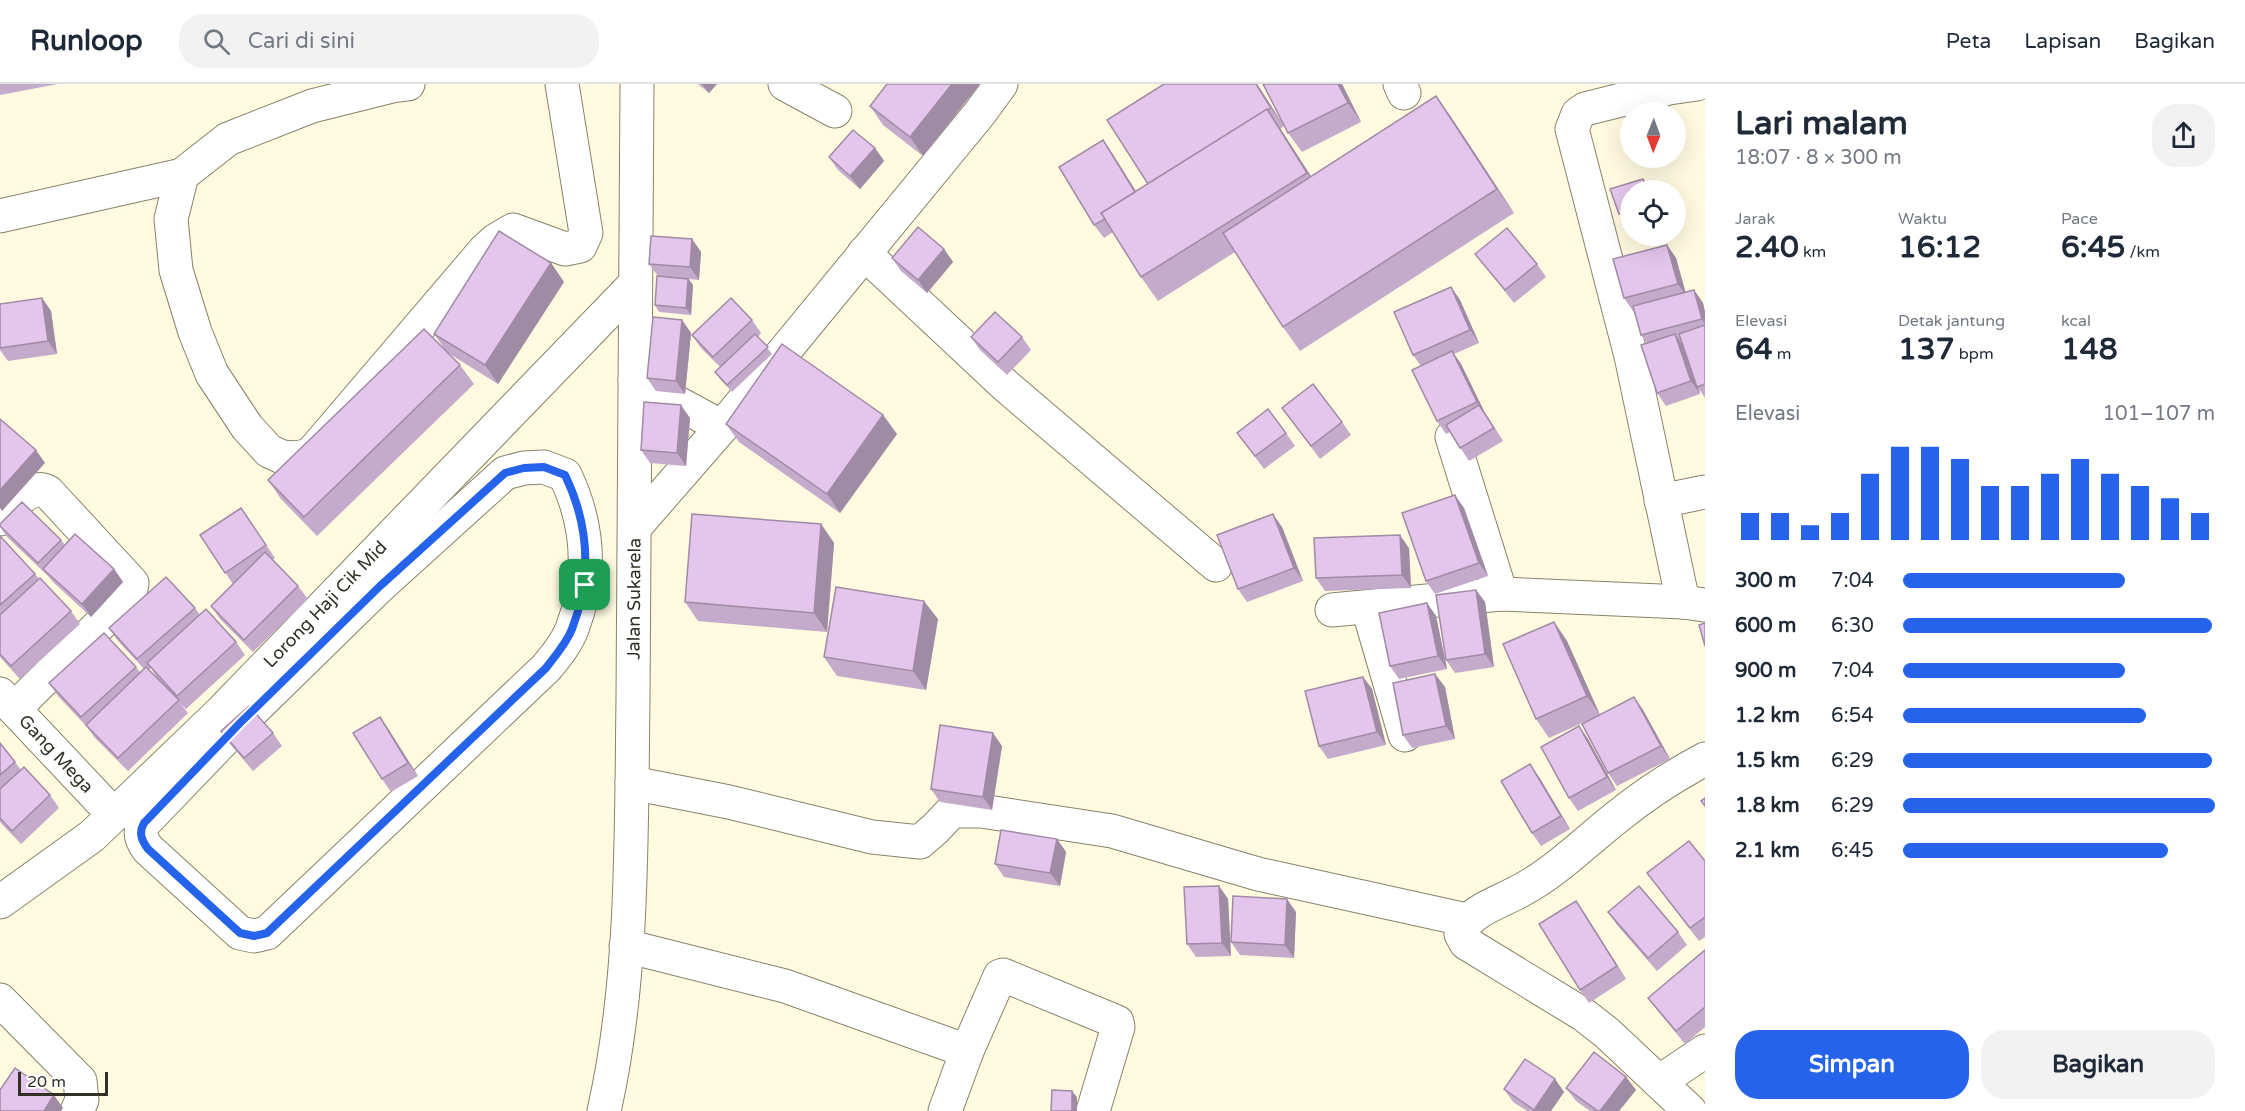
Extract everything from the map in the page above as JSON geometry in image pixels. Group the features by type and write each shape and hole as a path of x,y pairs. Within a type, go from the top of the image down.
{"street":[{"path":"0,216 182,175 228,139 312,106 408,84"},
{"path":"182,175 171,219 176,270 195,332 212,374 247,427 269,451 282,457 296,458 310,455 483,250 513,230 566,249 580,246 586,233 562,84"},
{"name":"Jalan Sukarela","path":"604,1111 616,1039 630,897 637,84"},
{"path":"785,84 835,111"},
{"path":"634,527 722,427 980,113 1000,84"},
{"path":"1332,610 1501,594 1694,603 1661,501 1631,356 1572,129 1578,114 1585,109 1678,85"},
{"path":"864,253 1006,386 1216,565"},
{"name":"Lorong Haji Cik Mid","path":"0,903 92,836 221,712 634,285"},
{"path":"634,380 722,427"},
{"path":"1452,437 1501,594"},
{"path":"544,467 565,475 581,515 586,565 585,585 572,630 562,648 546,668 267,933 254,936 240,933 144,844 141,834 144,823 241,722 379,587 505,473 524,468 544,467"},
{"path":"0,519 32,490 43,489 132,583 130,595 7,701"},
{"path":"1661,501 1705,492"},
{"path":"585,585 634,586"},
{"path":"1368,608 1404,735"},
{"name":"Gang Mega","path":"7,701 114,814"},
{"path":"1690,1111 1607,1033 1584,1015 1466,943 1461,934 1467,920 1560,866 1617,817 1671,777 1705,759"},
{"path":"632,783 729,802 845,831 920,842 952,811 981,811 1112,831 1258,874 1467,920"},
{"path":"626,946 785,986 967,1051"},
{"path":"945,1111 967,1051 1000,976 1003,975 1118,1022 1093,1111"},
{"path":"0,1000 80,1082 82,1100 77,1111"},
{"path":"1659,1082 1705,1051"}],"building":[{"path":"887,84 952,84 910,137 870,106"},
{"path":"1164,84 1256,84 1271,108 1148,184 1107,120"},
{"path":"1263,84 1338,84 1348,103 1288,133"},
{"path":"1436,96 1497,189 1283,327 1223,233"},
{"path":"1267,109 1307,173 1141,277 1101,213"},
{"path":"853,130 875,148 850,176 829,157"},
{"path":"1103,140 1135,192 1101,213 1105,219 1094,225 1059,167"},
{"path":"1620,186 1620,214 1619,214 1610,189"},
{"path":"918,227 944,249 918,280 892,258"},
{"path":"1507,228 1537,264 1505,290 1475,254"},
{"path":"499,231 551,263 485,365 434,334"},
{"path":"651,236 692,239 690,267 649,264"},
{"path":"1667,246 1678,284 1624,298 1613,259"},
{"path":"657,276 688,279 686,308 655,305"},
{"path":"1451,287 1470,330 1413,355 1394,312"},
{"path":"1694,290 1702,319 1641,335 1633,306"},
{"path":"42,298 48,341 0,348 0,304"},
{"path":"731,298 752,320 713,357 692,335"},
{"path":"995,312 1022,337 998,362 971,337"},
{"path":"653,317 682,320 676,381 647,378"},
{"path":"1705,325 1705,384 1697,387 1679,334"},
{"path":"424,329 460,365 304,517 268,480"},
{"path":"755,334 768,347 727,385 715,372"},
{"path":"1675,334 1691,381 1657,393 1641,345"},
{"path":"782,344 883,415 827,494 726,424"},
{"path":"1452,351 1477,402 1437,421 1412,370"},
{"path":"1313,384 1342,422 1311,446 1282,408"},
{"path":"644,402 681,405 677,453 641,450"},
{"path":"1479,405 1494,428 1460,448 1446,425"},
{"path":"1268,409 1286,433 1255,456 1237,433"},
{"path":"0,419 36,450 0,490"},
{"path":"1455,495 1479,563 1426,581 1402,513"},
{"path":"22,502 61,540 38,563 0,526"},
{"path":"241,508 266,545 225,573 200,535"},
{"path":"692,514 821,524 814,613 685,602"},
{"path":"1273,514 1294,568 1238,589 1217,535"},
{"path":"75,534 114,569 82,604 43,569"},
{"path":"1400,535 1402,575 1316,578 1314,538"},
{"path":"0,536 35,574 0,605"},
{"path":"265,552 298,586 244,640 211,606"},
{"path":"166,577 195,608 137,659 109,628"},
{"path":"40,578 71,611 11,666 0,654 0,615"},
{"path":"836,587 924,601 913,671 824,657"},
{"path":"1476,590 1485,654 1446,660 1436,595"},
{"path":"1427,603 1438,656 1390,666 1379,613"},
{"path":"206,609 236,642 177,696 147,663"},
{"path":"1554,622 1587,696 1536,719 1503,644"},
{"path":"1705,623 1705,646 1699,625"},
{"path":"104,633 136,667 81,717 49,683"},
{"path":"146,667 179,700 118,758 86,725"},
{"path":"1435,674 1446,726 1403,735 1393,683"},
{"path":"1363,677 1377,732 1319,746 1305,691"},
{"path":"1634,697 1661,746 1608,773 1582,724"},
{"path":"249,706 273,733 244,758 221,731"},
{"path":"380,717 408,763 382,779 353,733"},
{"path":"940,725 993,733 983,797 931,789"},
{"path":"1579,726 1607,777 1569,798 1541,747"},
{"path":"0,743 15,762 0,775"},
{"path":"1530,764 1561,816 1532,833 1501,781"},
{"path":"24,767 50,795 12,831 0,818 0,789"},
{"path":"1001,830 1057,839 1050,873 995,864"},
{"path":"1689,841 1705,861 1705,917 1690,928 1647,873"},
{"path":"1219,886 1222,943 1187,944 1184,887"},
{"path":"1639,886 1678,932 1648,958 1608,912"},
{"path":"1233,896 1287,899 1285,945 1231,942"},
{"path":"1576,901 1617,966 1580,990 1539,924"},
{"path":"1705,950 1705,1007 1676,1031 1648,998"},
{"path":"1594,1052 1626,1077 1600,1111 1566,1088"},
{"path":"1525,1059 1555,1079 1534,1110 1504,1089"},
{"path":"15,1068 54,1095 44,1111 0,1111 0,1090"},
{"path":"1052,1090 1072,1091 1072,1111 1051,1111"}],"route":[{"path":"544,467 565,475 575,495 581,515 586,565 585,585 572,630 562,648 546,668 267,933 260,936 240,933 148,849 141,839 141,828 144,823 241,722 379,587 505,473 524,468 544,467"}]}
